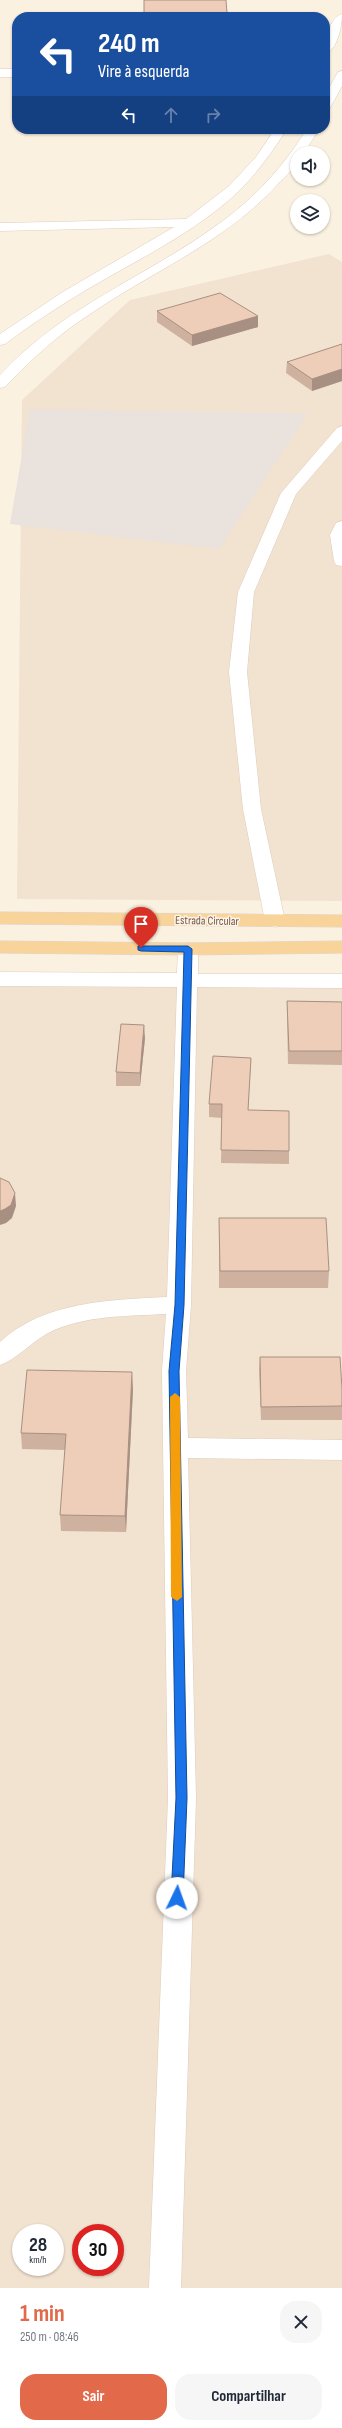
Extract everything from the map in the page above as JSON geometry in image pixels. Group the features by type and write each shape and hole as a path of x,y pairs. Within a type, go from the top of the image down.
{"main road":[{"name":"Estrada Circular","path":"0,918 342,921"},
{"path":"0,946 188,949 342,947"}],"street":[{"path":"330,40 342,17"},
{"path":"0,73 12,73"},
{"path":"330,98 342,75"},
{"path":"0,341 20,325 63,296 139,255 191,223 225,196 261,160 278,134"},
{"path":"303,146 310,134"},
{"path":"0,384 22,358 56,329 182,254 241,214 290,164"},
{"path":"0,227 191,223"},
{"path":"275,921 252,809 238,672 246,592 290,493 342,431"},
{"path":"342,526 338,535 342,561"},
{"path":"165,2288 182,1798 174,1371 179,1305 188,949"},
{"path":"0,979 342,981"},
{"path":"0,1356 24,1336 60,1319 107,1309 179,1305"},
{"path":"175,1448 342,1450"}],"shaded area":[{"path":"329,254 342,262 342,901 17,899 22,400 130,300"},
{"path":"30,409 308,413 219,549 10,524"},
{"path":"0,977 342,980 342,2288 0,2288"}],"building":[{"path":"144,0 226,0 227,12 144,12"},
{"path":"220,293 258,316 192,335 157,311"},
{"path":"342,344 342,369 312,379 287,362"},
{"path":"287,1001 342,1002 342,1051 289,1051"},
{"path":"121,1024 144,1025 140,1073 116,1072"},
{"path":"213,1056 251,1058 248,1110 289,1111 289,1151 221,1150 222,1104 209,1104"},
{"path":"0,1178 9,1182 15,1193 11,1205 0,1211"},
{"path":"219,1218 326,1218 329,1271 220,1271"},
{"path":"260,1357 340,1357 342,1406 261,1407"},
{"path":"27,1370 132,1372 125,1516 60,1515 66,1434 21,1433"}],"slow traffic":[{"path":"175,1397 177,1597"}],"route":[{"path":"141,948 188,949 179,1305 174,1371 177,1642 182,1798 177,1898"}]}
